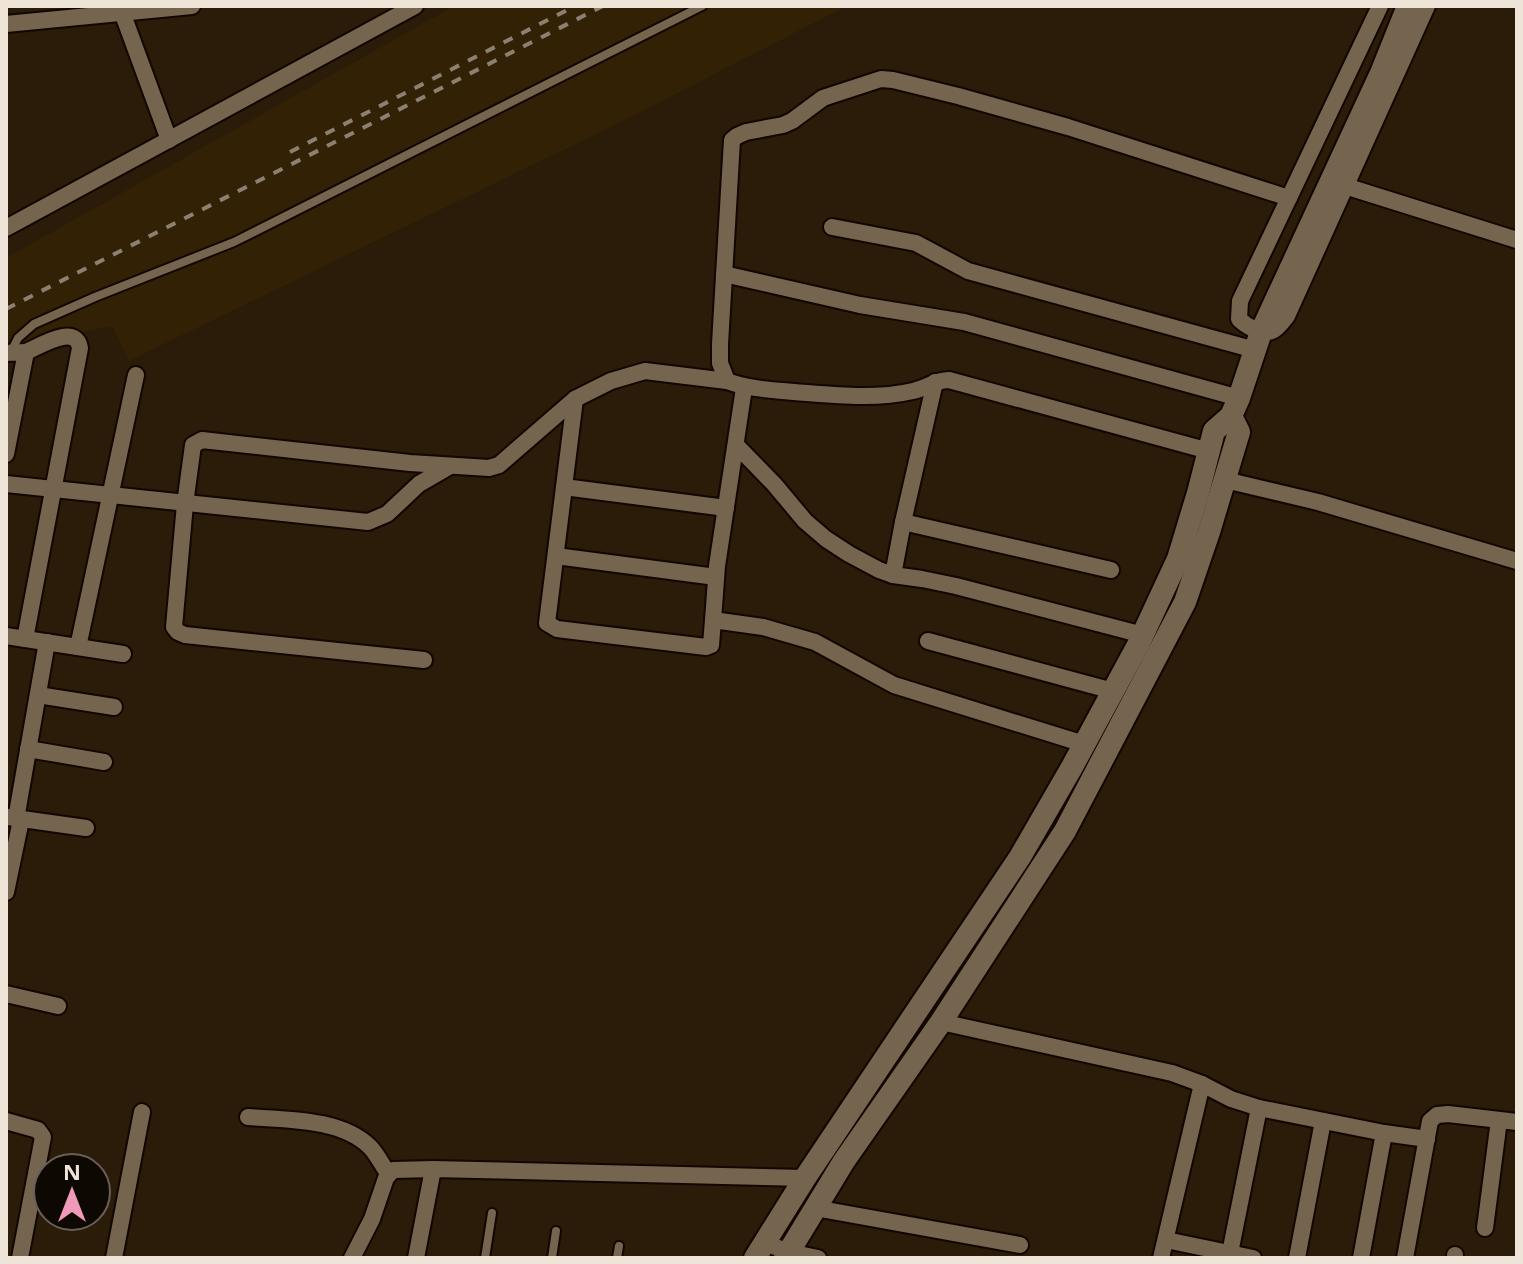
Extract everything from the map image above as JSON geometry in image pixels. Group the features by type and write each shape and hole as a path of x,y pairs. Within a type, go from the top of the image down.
{"main road":[{"path":"760,1250 1020,857 1143,635 1178,559 1214,431 1235,407 1261,332 1381,73 1408,6"},
{"path":"787,1255 844,1161 941,1022 1065,831 1145,681 1185,602 1209,532 1239,432 1235,407"}],"street":[{"path":"6,24 192,6"},
{"path":"6,228 415,6"},
{"path":"1261,332 1239,319 1240,301 1380,6"},
{"path":"832,227 916,243 968,271 1271,332 1287,316 1427,6"},
{"path":"122,12 169,140"},
{"path":"727,381 720,363 732,140 746,132 783,125 823,98 881,79 1013,111 1289,198"},
{"path":"1345,186 1517,240"},
{"path":"724,274 860,305 964,322 1235,407"},
{"path":"6,454 14,352 62,337 76,337 80,348 25,639"},
{"path":"424,660 178,632 174,627 193,445 202,440 489,468 499,465 575,399 611,381 645,371 727,381 744,388 841,395 914,391 949,380 1209,451"},
{"path":"78,647 136,375"},
{"path":"893,575 935,382"},
{"path":"575,399 547,619 550,626 706,647 711,645 716,577 744,388"},
{"path":"736,445 805,521 826,539 893,575 956,586 1143,635"},
{"path":"6,484 368,522 387,514 419,484 450,466"},
{"path":"1225,480 1318,502 1517,561"},
{"path":"564,487 726,508"},
{"path":"903,522 1111,570"},
{"path":"556,556 716,577"},
{"path":"713,620 763,627 815,642 894,685 1084,744"},
{"path":"6,636 123,654"},
{"path":"928,641 1113,691"},
{"path":"6,892 14,819 47,642"},
{"path":"38,695 114,707"},
{"path":"28,749 104,762"},
{"path":"14,819 86,828"},
{"path":"6,994 58,1006"},
{"path":"941,1022 1172,1073 1259,1108 1427,1139"},
{"path":"1161,1258 1202,1084"},
{"path":"1230,1253 1259,1108"},
{"path":"114,1258 142,1112"},
{"path":"1405,1258 1430,1121 1437,1115 1448,1114 1517,1122"},
{"path":"248,1117 315,1123 357,1136 372,1149 388,1173"},
{"path":"1485,1228 1499,1120"},
{"path":"6,1121 38,1130 43,1137 20,1258"},
{"path":"1297,1258 1323,1121"},
{"path":"1361,1258 1384,1133"},
{"path":"416,1258 433,1169"},
{"path":"352,1258 372,1219 388,1173 393,1170 805,1178"},
{"path":"815,1208 1020,1245"},
{"path":"1166,1240 1253,1258"},
{"path":"760,1250 818,1258"}],"lane":[{"path":"14,352 18,338 34,324 234,242 702,6"},
{"path":"485,1258 492,1213"},
{"path":"552,1258 556,1231"},
{"path":"617,1258 619,1246"}],"shaded area":[{"path":"454,6 847,6 623,121 129,361 112,326 6,348 6,258"}],"railway":[{"path":"290,152 575,6"},
{"path":"6,309 603,6"}]}
